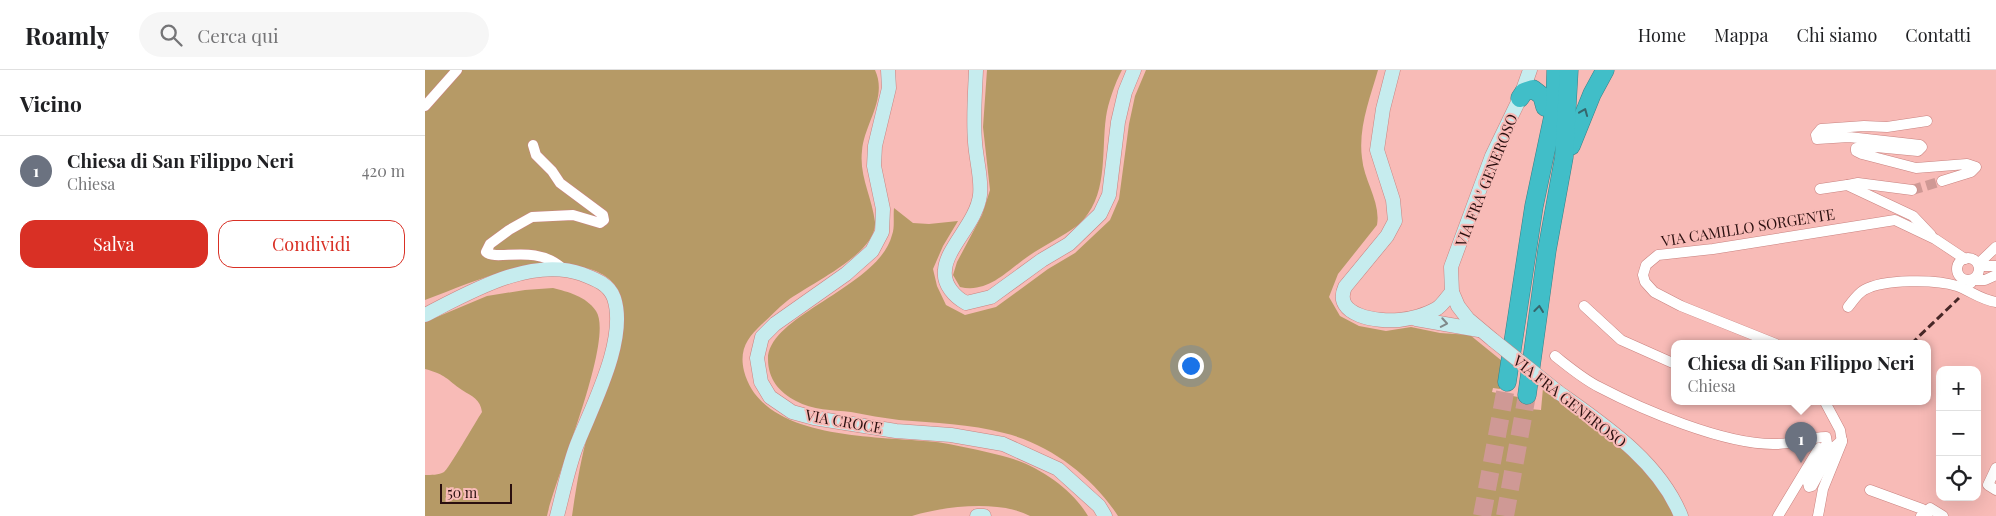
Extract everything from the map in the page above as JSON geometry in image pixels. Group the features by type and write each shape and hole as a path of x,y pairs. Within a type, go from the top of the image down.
{"highway":[{"path":"1533,206 1530,186 1545,106 1547,90 1545,70"},
{"path":"1507,382 1533,206 1555,107 1556,70"},
{"path":"1527,395 1561,174 1567,122 1569,70"},
{"path":"1561,174 1591,94 1605,70"},
{"path":"1520,98 1528,89 1533,89 1542,96 1545,106"}],"street":[{"path":"425,106 457,70"},
{"name":"VIA CROCE","path":"888,70 889,88 875,146 874,166 883,209 882,232 872,251 847,274 775,324 762,337 757,358 761,382 770,397 792,412 814,418 897,430 967,437 1003,444 1058,469 1099,506 1105,516"},
{"path":"976,70 975,140 981,194 977,209 953,251 945,270 947,283 954,296 966,303 991,297 1042,260 1069,244 1100,214 1109,195 1118,122 1125,92 1134,70"},
{"path":"1393,70 1383,109 1377,150 1379,163 1393,200 1395,221 1387,236 1345,287 1341,296 1347,309 1359,316 1393,320 1408,318 1426,319 1480,330"},
{"name":"VIA FRA' GENEROSO","path":"1452,292 1451,274 1454,258 1492,156 1520,98 1530,70"},
{"path":"1927,121 1887,127 1864,126 1821,129 1816,135 1817,139 1849,137 1920,145 1922,147 1918,151 1876,147 1856,148 1856,151 1862,154 1916,168 1967,164 1976,167 1971,172 1942,181"},
{"path":"533,145 535,155 552,170 560,183 603,215 604,220 600,223 573,215 532,217 509,230 490,244 486,252 494,256 511,253 534,254 553,260 562,268"},
{"path":"1820,189 1858,183 1912,190"},
{"path":"1847,185 1913,216 1935,239"},
{"name":"VIA CAMILLO SORGENTE","path":"1766,340 1681,306 1654,292 1645,282 1643,275 1646,265 1658,255 1713,249 1889,220 1905,222 1970,262 1958,271 1964,282"},
{"path":"1970,262 1994,248"},
{"path":"1970,262 1996,266"},
{"path":"1964,282 1977,276 1970,262"},
{"path":"425,315 484,287 523,273 562,268 588,276 607,287 613,297 617,312 608,368 576,447 557,516"},
{"path":"1848,306 1859,294 1873,286 1964,282 1985,280 1996,275"},
{"path":"1964,282 1969,292 1981,299 1996,302"},
{"path":"1408,318 1438,308 1452,292"},
{"name":"VIA FRA GENEROSO","path":"1452,292 1468,319 1480,330 1619,439 1653,470 1674,500 1681,516"},
{"path":"1584,306 1621,340 1661,360 1671,363"},
{"path":"1555,356 1599,387 1668,417 1725,438 1772,444 1826,437 1827,443 1807,483 1809,487 1812,486 1833,448 1842,440"},
{"path":"1818,516 1822,497 1842,440 1840,430 1827,405"},
{"path":"1779,516 1817,450 1820,448 1823,450"},
{"path":"1996,468 1988,485 1996,490"},
{"path":"1870,490 1923,509 1921,516"},
{"path":"1927,516 1930,508 1943,516"},
{"path":"977,516 984,516"}],"shaded area":[{"path":"425,70 875,70 879,91 862,151 862,169 875,222 873,234 854,257 787,301 757,329 745,345 743,357 744,371 756,395 775,412 800,424 860,436 943,443 1010,458 1033,467 1054,480 1073,497 1088,516 1030,516 1003,508 972,506 925,512 912,516 572,516 586,440 619,340 623,310 621,295 609,279 590,269 547,264 506,271 485,277 425,300"},
{"path":"987,70 1122,70 1108,106 1102,174 1095,202 1088,214 1078,225 1030,255 1001,277 986,285 969,288 960,287 953,275 957,262 982,215 990,190 983,127"},
{"path":"1146,70 1378,70 1363,124 1361,147 1363,167 1377,208 1377,225 1338,274 1329,297 1340,316 1359,326 1386,331 1411,327 1440,333 1470,335 1502,361 1500,389 1493,388 1492,392 1518,397 1518,408 1541,410 1543,388 1616,443 1658,482 1675,516 1118,516 1096,488 1069,464 1038,445 1021,438 1004,433 952,424 899,420 816,408 796,401 780,389 770,373 768,359 773,343 786,328 867,270 883,253 893,232 894,208 913,223 929,224 958,221 943,246 933,269 937,286 946,305 965,315 996,307 1048,269 1075,253 1110,220 1119,199 1129,124 1135,96"},
{"path":"553,288 576,295 592,306 596,311 600,326 591,378 547,516 425,516 425,475 440,474 447,469 482,412 480,404 473,397 442,375 425,369 425,322 487,296"}],"tunnel":[{"path":"1912,190 1942,181"},
{"path":"1482,516 1507,382"},
{"path":"1505,516 1527,395"}],"railway":[{"path":"1915,340 1959,298"}],"place":[{"name":"Chiesa di San Filippo Neri","path":"1801,463"}]}
